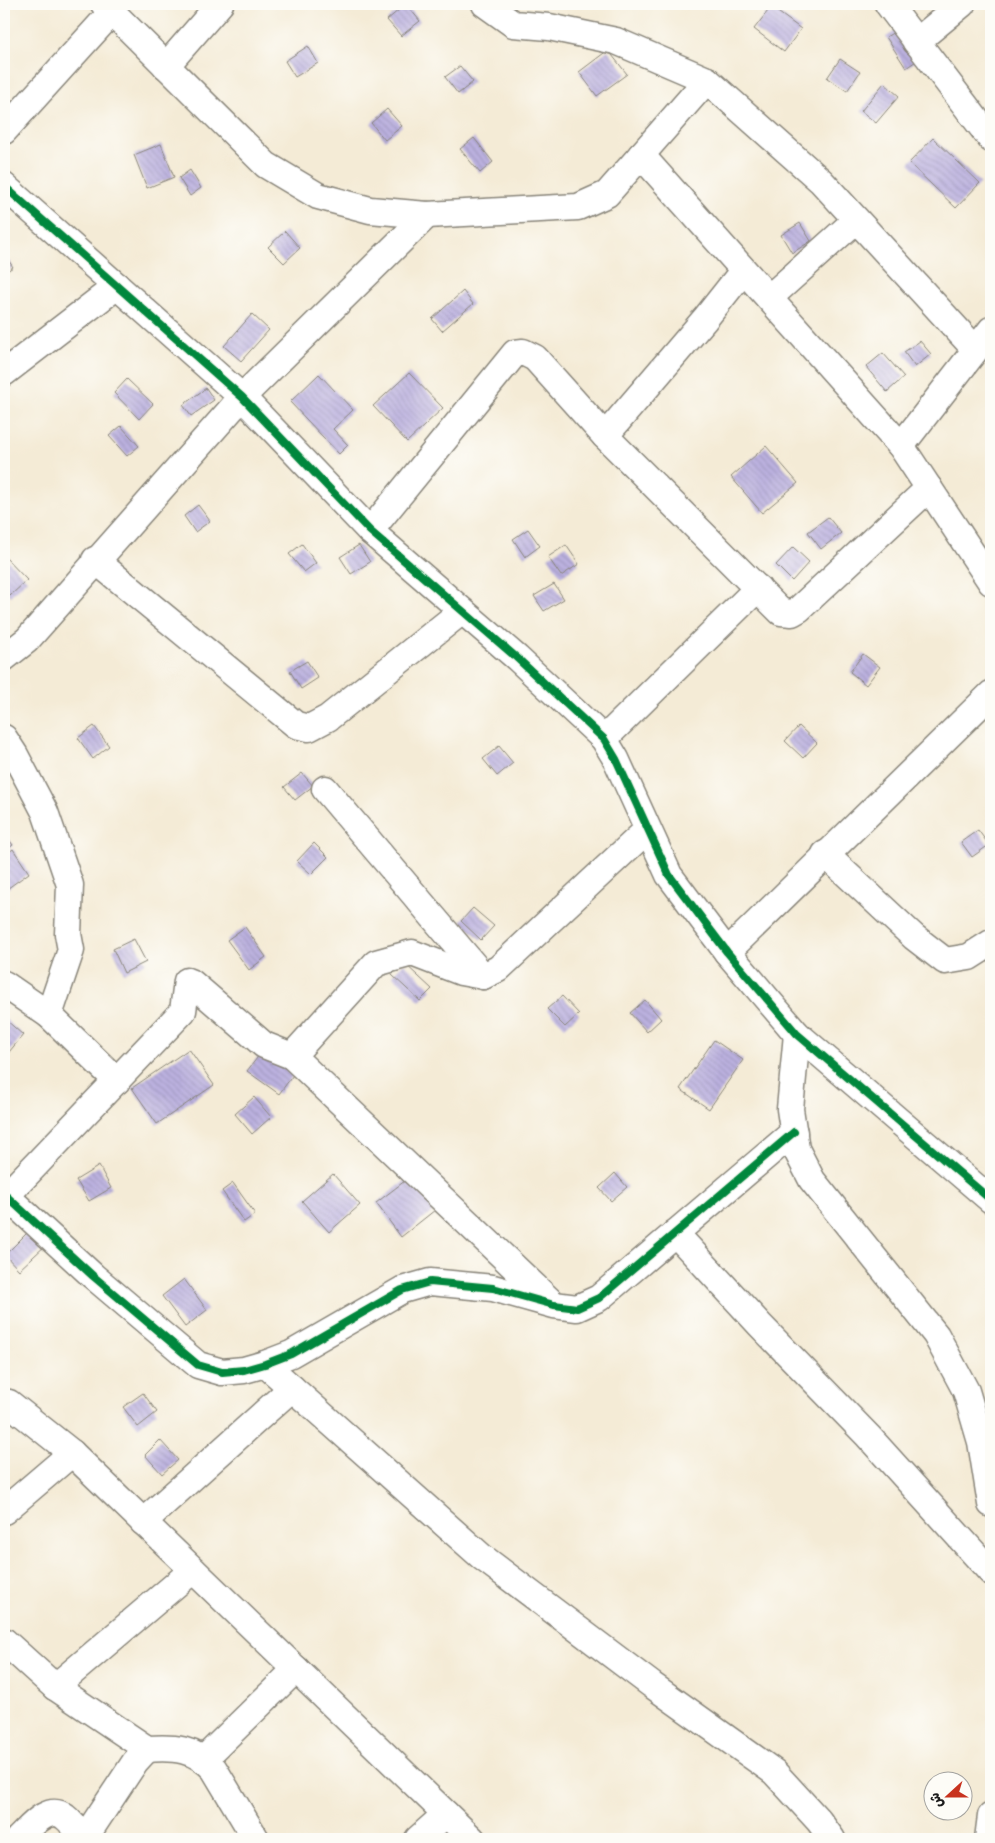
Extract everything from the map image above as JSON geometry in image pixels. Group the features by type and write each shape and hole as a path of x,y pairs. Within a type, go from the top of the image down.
{"street":[{"path":"166,66 220,4"},
{"path":"485,4 513,24 549,27 616,41 707,80 820,181 856,220 983,339 901,446"},
{"path":"888,4 991,140"},
{"path":"916,42 962,4"},
{"path":"4,131 108,8 266,165 318,196 370,210 427,215 578,207 607,194 707,80"},
{"path":"641,155 901,446 991,582"},
{"path":"4,186 242,397 370,531 517,658 604,740 616,759 669,875 727,952 797,1034 991,1200"},
{"path":"4,658 27,640 242,397 427,215"},
{"path":"769,298 856,220"},
{"path":"605,436 705,319 743,271"},
{"path":"4,373 117,286"},
{"path":"370,531 515,353 523,352 535,358 605,436 781,612 792,613 799,610 928,488"},
{"path":"96,560 296,725 309,728 328,718 462,611"},
{"path":"604,740 758,588"},
{"path":"727,952 825,854 991,694"},
{"path":"4,738 15,754 45,812 70,886 68,934 71,950 49,1015"},
{"path":"325,789 483,976"},
{"path":"292,1056 376,963 412,953 461,972 483,976 498,968 647,830"},
{"path":"825,854 914,937 945,961 970,957 991,943"},
{"path":"554,1305 292,1056 264,1045 192,983 187,981 182,1011 117,1081 5,1195 93,1276 198,1365 222,1372 244,1370 291,1354 402,1290 430,1282 493,1288 554,1305 577,1308 599,1298 794,1132"},
{"path":"4,984 49,1015 117,1081"},
{"path":"797,1034 790,1109 796,1149 812,1180 936,1335 966,1391 981,1442 991,1504"},
{"path":"675,1233 760,1325 868,1436 991,1572"},
{"path":"265,1364 482,1556 652,1685 774,1772 819,1821 832,1839"},
{"path":"143,1522 292,1388"},
{"path":"4,1402 72,1453 472,1839"},
{"path":"4,1511 72,1453"},
{"path":"55,1687 193,1570"},
{"path":"4,1641 55,1687 147,1749 163,1748 190,1751 204,1759 214,1769 256,1839"},
{"path":"204,1759 296,1669"},
{"path":"18,1839 42,1816 54,1813 64,1815 75,1829 83,1832 92,1827 135,1762 147,1749"},
{"path":"418,1839 446,1814"},
{"path":"988,1839 991,1816"}],"building":[{"path":"406,4 420,21 401,36 387,20"},
{"path":"771,7 801,29 784,52 754,29"},
{"path":"899,29 919,59 906,68 886,37"},
{"path":"308,46 318,63 295,77 285,61"},
{"path":"608,50 627,74 597,96 579,72"},
{"path":"840,59 860,72 847,91 827,78"},
{"path":"460,66 473,82 458,94 445,77"},
{"path":"884,83 899,96 876,123 861,111"},
{"path":"387,109 402,126 385,140 371,123"},
{"path":"474,138 493,162 480,173 460,149"},
{"path":"933,138 980,183 956,208 909,163"},
{"path":"161,144 174,177 147,188 134,155"},
{"path":"190,170 201,188 190,196 179,178"},
{"path":"800,223 811,241 792,253 781,235"},
{"path":"285,231 300,248 284,263 268,247"},
{"path":"4,254 13,267 4,273"},
{"path":"463,291 473,304 442,331 432,319"},
{"path":"252,314 269,330 241,361 224,346"},
{"path":"920,341 931,354 915,367 904,352"},
{"path":"883,353 904,377 887,392 866,367"},
{"path":"409,373 443,408 407,442 373,406"},
{"path":"319,374 353,410 333,429 348,445 339,454 290,402"},
{"path":"127,379 153,404 139,419 114,393"},
{"path":"206,388 214,400 191,416 183,405"},
{"path":"121,426 139,446 127,456 109,436"},
{"path":"766,446 798,483 762,513 731,477"},
{"path":"198,505 210,521 195,532 184,516"},
{"path":"828,517 841,533 821,549 808,532"},
{"path":"528,529 540,546 525,557 513,539"},
{"path":"302,544 316,563 304,572 289,554"},
{"path":"359,545 370,562 351,574 340,557"},
{"path":"566,545 579,564 561,576 548,557"},
{"path":"793,547 809,562 792,581 776,565"},
{"path":"4,556 27,580 10,596 4,589"},
{"path":"554,584 564,599 544,611 534,596"},
{"path":"863,654 880,667 866,685 850,672"},
{"path":"307,661 318,678 301,689 290,671"},
{"path":"94,726 109,746 93,759 78,738"},
{"path":"799,726 817,743 803,758 785,741"},
{"path":"499,746 513,763 497,776 483,759"},
{"path":"302,773 313,786 295,800 284,787"},
{"path":"978,830 989,845 972,857 961,842"},
{"path":"4,833 13,845 4,852"},
{"path":"314,843 328,857 311,874 297,861"},
{"path":"13,849 29,873 4,891 4,856"},
{"path":"473,908 494,926 481,940 461,921"},
{"path":"245,927 266,957 249,970 227,940"},
{"path":"134,939 146,962 124,973 113,949"},
{"path":"404,963 432,989 420,1001 392,975"},
{"path":"562,996 579,1014 565,1027 547,1009"},
{"path":"645,1000 661,1019 647,1032 630,1013"},
{"path":"5,1019 23,1035 9,1052 4,1047"},
{"path":"714,1040 743,1060 709,1109 680,1089"},
{"path":"189,1049 214,1085 157,1124 132,1088"},
{"path":"264,1049 296,1071 279,1094 247,1071"},
{"path":"254,1097 271,1117 252,1134 235,1114"},
{"path":"99,1166 111,1188 89,1201 76,1180"},
{"path":"615,1173 627,1187 611,1201 599,1188"},
{"path":"333,1174 360,1205 329,1232 302,1201"},
{"path":"410,1177 435,1210 401,1237 376,1203"},
{"path":"233,1183 255,1214 244,1222 222,1191"},
{"path":"32,1228 47,1244 19,1270 5,1255"},
{"path":"184,1279 207,1310 185,1327 162,1296"},
{"path":"143,1393 157,1412 138,1427 123,1407"},
{"path":"160,1440 178,1460 162,1474 145,1455"}],"cycle path":[{"path":"4,186 242,397 370,531 517,658 604,739 616,759 669,875 727,952 797,1034 991,1200"},
{"path":"4,1194 93,1276 198,1365 222,1372 244,1370 291,1354 402,1290 430,1282 493,1288 554,1305 577,1308 599,1298 794,1132"}]}
